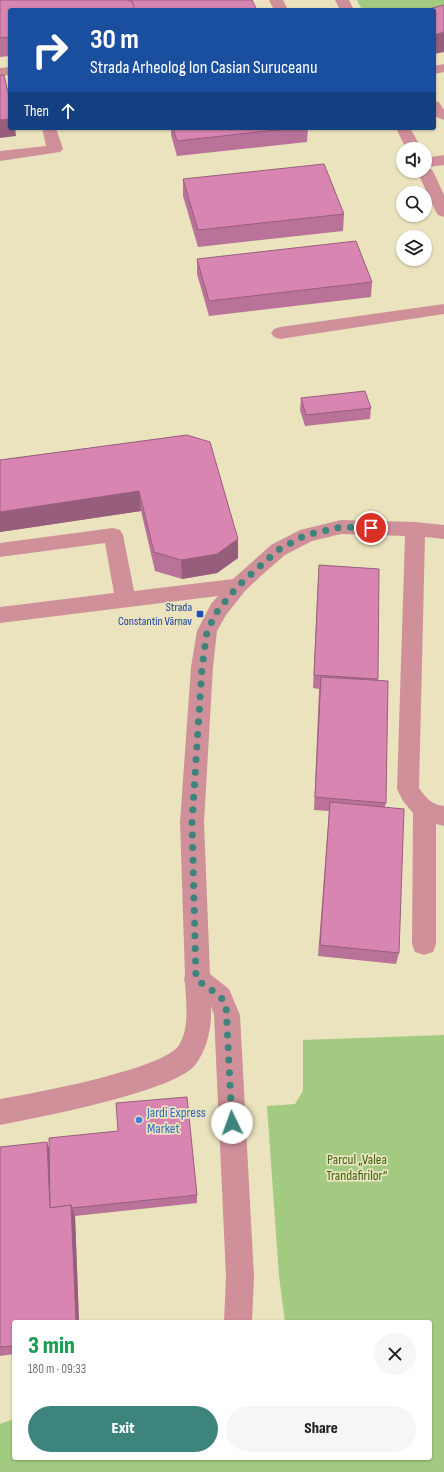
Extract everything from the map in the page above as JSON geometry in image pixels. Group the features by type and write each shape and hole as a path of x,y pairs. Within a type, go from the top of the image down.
{"street":[{"path":"436,110 437,112 444,116"},
{"path":"0,156 55,150 50,130"},
{"path":"404,130 410,142"},
{"path":"432,162 444,160"},
{"path":"427,178 444,212"},
{"path":"280,333 444,309"},
{"path":"0,1112 56,1102 171,1068 187,1056 196,1037 199,1019 196,979 192,822 202,668 207,631 218,610 238,586 278,550 306,535 341,527 415,529 444,532"},
{"path":"415,529 408,789 414,801 434,814 424,944"},
{"path":"0,550 113,535 125,599"},
{"path":"0,615 238,586"},
{"path":"196,979 220,996 226,1005 240,1277 238,1320"}],"green space":[{"path":"357,0 444,0 444,13 436,11 436,8 361,8"},
{"name":"Parcul „Valea Trandafirilor”","path":"444,1035 444,1472 0,1472 0,1424 12,1420 12,1460 432,1460 432,1320 285,1320 279,1276 267,1106 295,1104 303,1091 303,1040"}],"building":[{"path":"0,0 128,0 132,1 134,8 8,8 8,37 0,38"},
{"path":"128,0 252,0 256,8 134,8 132,1"},
{"path":"444,5 444,32 436,34 436,8 433,8"},
{"path":"0,75 4,75 8,92 8,119 0,120"},
{"path":"174,130 276,130 177,141"},
{"path":"324,164 344,214 198,230 183,179"},
{"path":"356,241 372,282 209,301 197,259"},
{"path":"365,391 371,408 306,415 301,398"},
{"path":"187,435 210,442 238,539 217,554 181,560 154,552 139,491 0,512 0,460"},
{"path":"319,565 379,569 378,679 314,675"},
{"path":"321,677 388,681 386,803 315,797"},
{"path":"330,802 404,809 399,953 320,945"},
{"path":"187,1097 197,1195 72,1208 71,1205 50,1208 49,1138 118,1131 116,1103"},
{"path":"47,1142 50,1208 71,1205 76,1320 12,1320 12,1346 0,1347 0,1147"}],"place":[{"name":"Strada Constantin Vârnav","path":"200,614"},
{"name":"Jardi Express Market","path":"139,1120"}],"route":[{"path":"232,1123 226,1005 220,996 196,979 192,822 202,668 207,631 218,610 238,586 278,550 306,535 341,527 371,528"}]}
